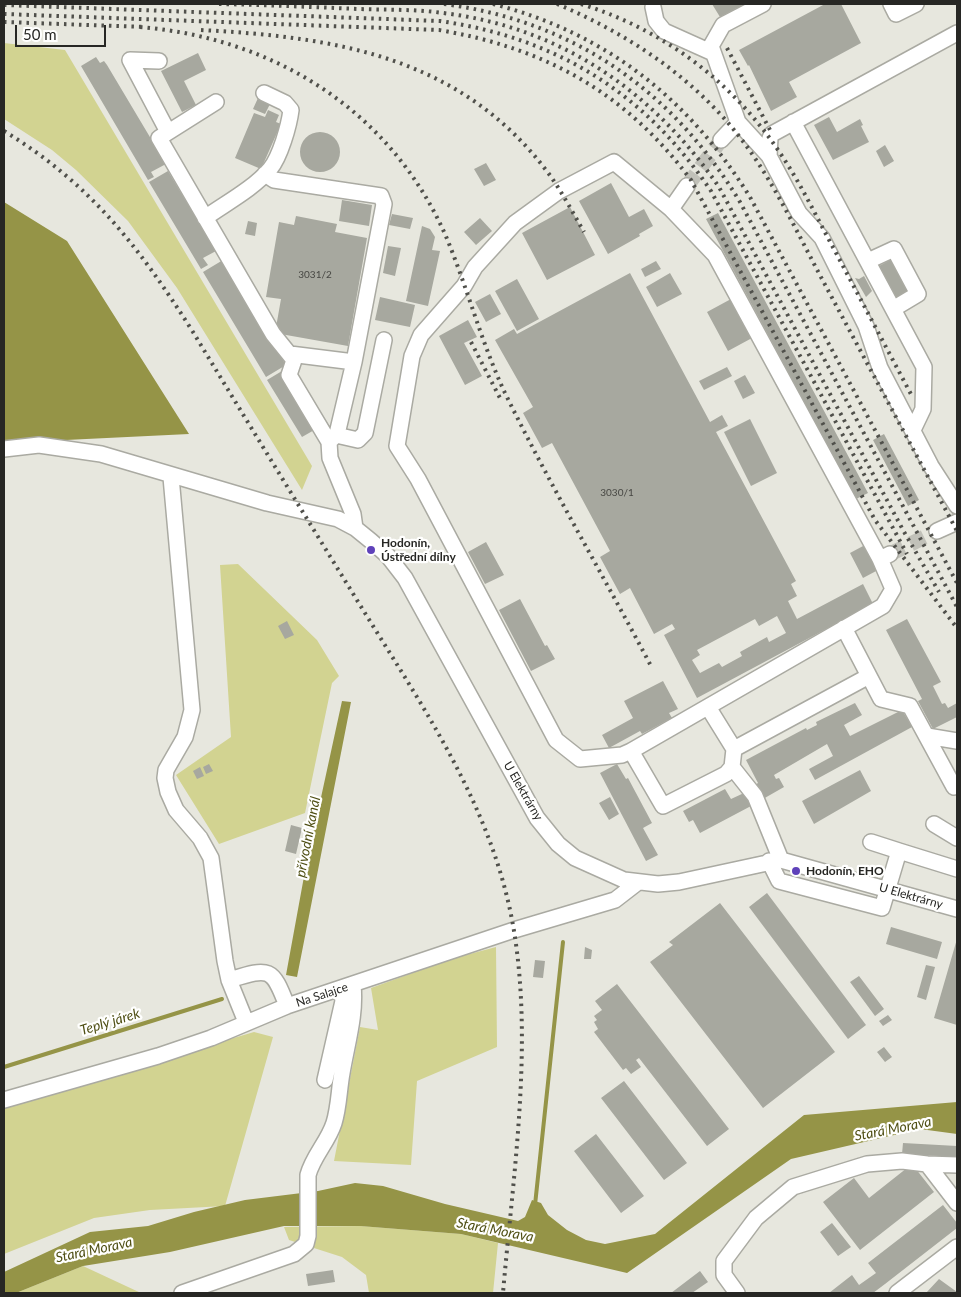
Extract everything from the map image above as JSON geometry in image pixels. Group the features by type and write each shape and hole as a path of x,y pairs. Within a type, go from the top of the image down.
{"street":[{"path":"763,4 722,25 711,46 738,122 768,156 799,213 822,238 866,326 880,368 931,466 957,506"},
{"path":"891,4 896,14 916,4"},
{"path":"653,7 656,21 664,31 714,53"},
{"path":"768,156 772,134 957,33"},
{"path":"159,61 130,60 168,132"},
{"path":"205,218 271,168 289,125 290,110 285,103 264,93"},
{"path":"216,102 159,138 273,334 294,360 289,375 332,438"},
{"path":"721,140 738,122"},
{"path":"793,122 924,367 922,409 912,430"},
{"path":"614,162 671,209 715,255 885,557 893,589 883,606 631,752 622,755 580,760 556,740 418,479 397,446 412,356 421,335 464,286 475,267 515,223 559,191 614,162"},
{"path":"265,174 274,180 381,196 384,204 354,362 332,438 330,458 353,514 355,528"},
{"path":"671,209 687,186"},
{"path":"868,262 894,249 918,294 893,309"},
{"path":"332,438 358,440 365,433 384,340"},
{"path":"290,354 354,362"},
{"name":"U Elektrárny","path":"4,448 39,445 100,454 171,477 267,503 338,519 355,528 388,556 405,578 537,818 558,844 592,867 624,880 637,883 679,882 775,860 957,909"},
{"path":"171,477 192,710 185,737 166,770 166,778 168,792 176,810 200,838 211,858 229,980 246,1022"},
{"path":"937,531 957,522"},
{"path":"844,628 881,699 910,706 954,787"},
{"path":"734,749 869,676"},
{"path":"631,752 663,806 726,774 732,767 734,749 708,707"},
{"path":"926,736 957,741"},
{"path":"732,767 755,796 775,860 779,881 882,908 900,851"},
{"path":"934,824 957,838"},
{"path":"871,842 957,869"},
{"name":"Na Salajce","path":"4,1100 158,1056 211,1038 287,1006 514,930 614,900 637,883"},
{"path":"229,980 256,972 268,973 276,979 287,1006"},
{"path":"182,1293 294,1254 306,1244 308,1236 308,1174 310,1166 328,1139 334,1122 332,1072 352,1029 355,1002 347,987"},
{"path":"737,1293 724,1275 724,1261 756,1218 792,1187 867,1164 902,1161 957,1165"},
{"path":"927,1164 957,1203"},
{"path":"897,1293 957,1248"}],"green space":[{"path":"4,43 65,50 312,466 302,490 177,288 128,221 76,170 52,150 4,119"},
{"path":"238,564 317,640 339,676 332,683 305,813 219,844 176,775 231,737 220,565"},
{"path":"496,947 497,1047 417,1081 411,1165 334,1161 360,1027 378,1030 371,988 451,959"},
{"path":"254,1032 273,1037 225,1206 150,1210 94,1218 4,1254 4,1106"},
{"path":"360,1226 461,1234 498,1243 493,1293 369,1293 366,1275 342,1257 289,1240 284,1227"},
{"path":"83,1266 141,1293 16,1293"}],"water":[{"path":"4,202 67,241 189,434 4,443"},
{"path":"342,701 351,702 297,977 286,975 305,871"},
{"name":"Stará Morava","path":"957,1102 957,1134 920,1129 791,1159 627,1273 461,1234 360,1226 284,1226 170,1252 83,1266 16,1293 4,1293 4,1272 90,1232 148,1226 194,1212 245,1200 318,1191 355,1183 383,1186 445,1204 518,1221 525,1217 532,1200 541,1203 548,1215 567,1230 586,1240 605,1244 655,1234 804,1115"}],"building":[{"path":"712,4 745,4 720,17"},
{"path":"825,4 841,4 861,43 789,82 797,97 771,111 749,65 739,50"},
{"path":"198,53 206,70 184,81 196,105 182,112 161,71"},
{"path":"96,57 100,63 104,61 107,65 166,164 151,172 154,177 148,180 81,66"},
{"path":"258,98 270,104 265,114 253,109"},
{"path":"268,110 279,115 276,122 281,124 261,169 235,158 254,113 265,117"},
{"path":"829,117 837,132 860,119 863,125 861,126 869,142 833,160 814,125"},
{"path":"324,132 331,135 337,141 340,152 339,160 331,169 324,172 316,172 309,169 301,160 300,148 303,141 312,133"},
{"path":"885,145 894,161 884,167 876,151"},
{"path":"486,163 496,180 484,186 474,169"},
{"path":"168,171 216,251 203,258 208,265 201,269 149,182"},
{"path":"611,183 629,217 644,209 653,226 639,234 640,236 608,254 579,201"},
{"path":"342,200 372,205 369,226 339,221"},
{"path":"570,207 595,255 547,280 522,233"},
{"path":"718,213 868,493 856,499 706,219"},
{"path":"392,214 413,218 410,229 389,225"},
{"path":"296,216 337,224 335,232 367,238 348,346 275,333 281,299 266,297 279,222 294,225"},
{"path":"480,218 492,231 476,245 464,232"},
{"path":"248,221 257,223 255,236 245,234"},
{"path":"422,226 430,229 435,237 432,250 440,251 428,306 406,301"},
{"path":"388,246 401,248 395,276 383,273"},
{"path":"894,258 913,292 897,301 879,266"},
{"path":"223,260 286,365 266,377 203,272"},
{"path":"656,261 661,269 645,277 641,269"},
{"path":"630,273 710,422 722,415 728,426 716,432 796,581 791,584 797,596 788,601 797,619 863,584 873,604 697,698 664,635 675,629 672,624 654,634 630,588 620,594 600,557 610,551 552,443 542,448 523,413 533,407 495,340 514,329 517,334","holes":["777,616 786,633 769,642 767,637 740,652 742,656 722,667 719,663 700,673 692,660 700,655 697,650 755,619 759,626"]},
{"path":"670,273 682,294 657,307 646,287"},
{"path":"864,276 872,291 866,297 855,278 859,279"},
{"path":"517,279 539,319 517,331 495,291"},
{"path":"490,294 501,314 486,322 475,302"},
{"path":"380,297 415,305 410,327 375,320"},
{"path":"731,299 752,338 728,351 707,312"},
{"path":"468,320 477,337 464,343 482,376 465,385 439,336"},
{"path":"727,367 732,376 704,390 699,381"},
{"path":"282,371 316,429 302,437 267,380"},
{"path":"745,375 755,393 743,399 734,381"},
{"path":"750,419 777,473 751,486 724,432"},
{"path":"884,434 919,500 908,506 873,440"},
{"path":"486,542 504,575 485,584 468,552"},
{"path":"865,545 878,570 863,578 850,553"},
{"path":"520,599 545,646 547,645 555,659 531,671 499,610"},
{"path":"907,619 941,682 933,686 942,704 945,703 948,708 957,703 957,717 933,729 918,701 922,699 886,630"},
{"path":"287,621 294,635 285,639 278,626"},
{"path":"663,681 678,709 669,713 672,718 642,734 640,731 609,748 602,735 633,718 624,701"},
{"path":"855,703 862,715 844,725 850,736 902,710 912,727 815,780 809,769 833,756 827,744 774,775 776,779 779,778 784,787 763,799 755,785 758,783 746,760 806,728 807,730 817,725 816,722"},
{"path":"209,764 213,771 206,774 203,767"},
{"path":"617,764 626,779 628,778 652,823 643,828 658,855 646,861 600,773"},
{"path":"200,767 204,776 197,779 193,771"},
{"path":"860,770 871,791 814,824 802,801"},
{"path":"725,789 731,799 744,793 751,806 700,833 693,820 689,822 683,811"},
{"path":"610,797 619,814 609,820 599,803"},
{"path":"291,825 302,828 296,854 285,851"},
{"path":"767,893 866,1025 848,1039 749,907"},
{"path":"720,903 835,1052 763,1108 650,962 673,945 669,942"},
{"path":"891,927 942,942 937,959 886,944"},
{"path":"957,939 957,1025 934,1018"},
{"path":"585,947 592,950 591,959 584,959"},
{"path":"535,960 545,961 543,978 533,977"},
{"path":"926,965 935,967 926,1000 917,997"},
{"path":"859,976 884,1009 875,1016 850,982"},
{"path":"617,984 729,1129 707,1146 639,1058 636,1060 641,1067 631,1074 626,1068 623,1070 594,1032 598,1029 594,1022 597,1020 594,1016 602,1010 595,1001"},
{"path":"888,1015 892,1020 883,1026 879,1021"},
{"path":"884,1047 892,1057 885,1062 877,1052"},
{"path":"624,1081 687,1163 664,1180 601,1098"},
{"path":"596,1134 644,1196 621,1213 574,1151"},
{"path":"903,1143 957,1146 957,1157 902,1154"},
{"path":"912,1164 934,1192 860,1250 823,1202 854,1178 869,1198"},
{"path":"943,1205 957,1223 957,1228 885,1284 873,1293 829,1293 852,1275 859,1285 876,1273 868,1263"},
{"path":"832,1223 851,1247 838,1256 820,1232"},
{"path":"333,1270 335,1282 308,1286 306,1274"},
{"path":"700,1271 708,1282 692,1293 671,1293"},
{"path":"939,1279 957,1292 957,1293 926,1293"}],"waterway":[{"path":"535,1205 563,942"},
{"name":"Teplý járek","path":"4,1067 222,999"}],"tunnel":[{"path":"687,186 721,140"},
{"path":"890,554 937,531"}],"railway":[{"path":"219,4 422,11 486,21 526,33 564,49 600,69 634,93 664,121 693,153 719,187 903,530 939,592"},
{"path":"444,4 491,13 536,26 577,45 616,68 651,95 684,127 713,162 740,202 957,607"},
{"path":"493,4 534,17 572,33 608,52 641,75 672,101 700,130 726,162 750,197 957,583"},
{"path":"557,4 602,25 666,65 704,97 737,133 777,194 957,531"},
{"path":"581,4 612,15 669,45 696,63 744,107 765,132 798,181 913,398"},
{"path":"4,5 440,21 483,29 522,41 560,56 595,76 627,99 657,125 685,156 711,191 907,554"},
{"path":"4,14 439,30 478,38 514,49 549,62 581,79 611,99 639,122 666,149 691,180 875,520 957,628"},
{"path":"4,22 146,27"},
{"path":"140,27 189,34 236,46 280,64 321,88 359,116 392,150 421,190 445,234 496,374 505,393 540,462 651,666"},
{"path":"201,30 301,39 348,48 393,61 437,79 477,103 515,135 549,174 584,232"},
{"path":"727,48 770,130"},
{"path":"4,131 35,151 88,195 111,219 153,272 193,332 432,722 473,802 490,843 504,886 514,931 522,1020 522,1066 516,1158 503,1293"},
{"path":"471,342 501,400"}],"place":[{"name":"Hodonín, Ústřední dílny","path":"371,550"},
{"name":"Hodonín, EHO","path":"796,871"}],"water label":[{"name":"přívodní kanál","path":"308,837"}]}
